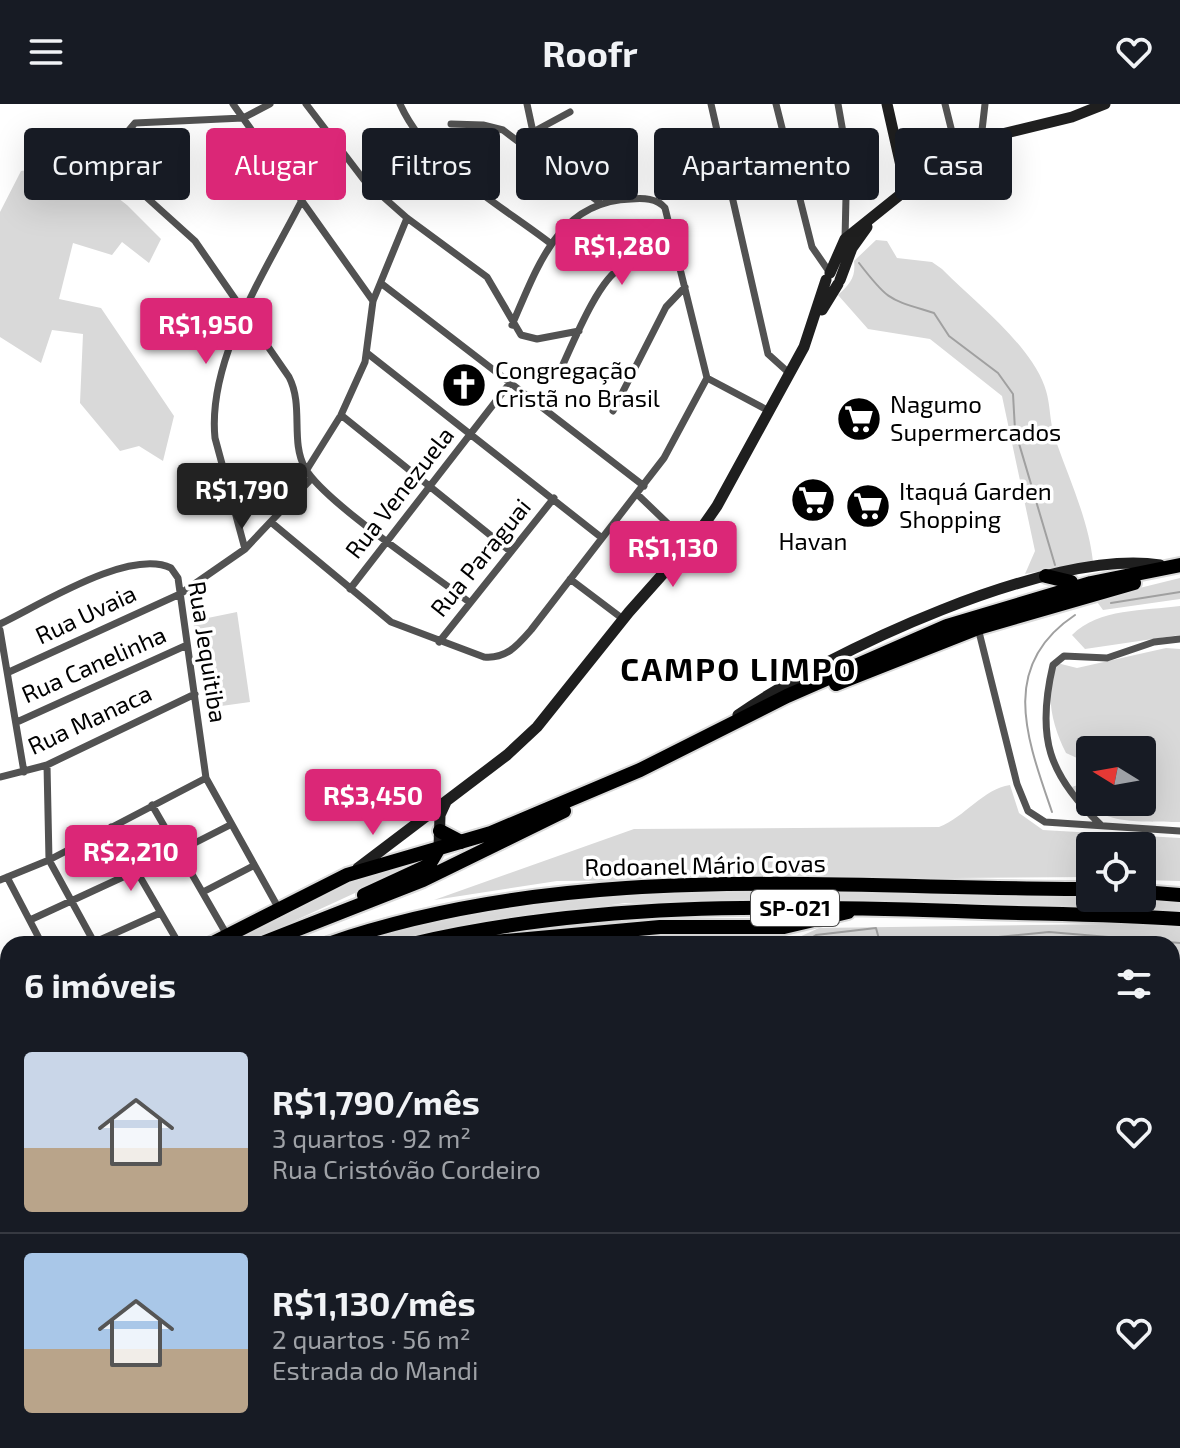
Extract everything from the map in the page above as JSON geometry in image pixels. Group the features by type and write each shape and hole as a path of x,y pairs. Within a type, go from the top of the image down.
{"highway":[{"path":"228,936 347,875 461,842 560,804 916,638 993,611 1072,589 1176,569"},
{"path":"285,933 423,880 700,749 789,702 978,628 1176,569"},
{"path":"1046,576 1067,579 1072,589"},
{"path":"1057,604 1072,589"},
{"path":"440,831 461,842"},
{"path":"278,936 425,867 439,848"},
{"name":"Rodoanel Mário Covas","path":"356,936 459,906 616,887 720,884 1076,889"},
{"path":"1156,893 1180,895"},
{"path":"560,936 660,927 784,927 831,919 859,908"},
{"name":"Rodoanel Mário Covas","path":"458,936 572,916 709,909 859,908 1109,914 1180,919"}],"main road":[{"path":"887,104 895,139"},
{"path":"1012,130 1105,104"},
{"path":"833,279 845,239 895,197"},
{"path":"347,875 507,755 537,727 623,619 710,519 789,373 833,279 882,207"},
{"path":"695,743 778,687 832,659 985,594 1046,576 1098,566 1176,569"},
{"path":"439,848 440,815 448,799"},
{"path":"417,824 440,831"}],"street":[{"path":"233,104 250,128"},
{"path":"270,104 243,118 140,122 126,131 123,146 144,195 186,230 293,385 300,454 309,474 469,602"},
{"path":"306,104 355,171 407,218 487,277 512,325 521,335 531,339 579,331"},
{"path":"400,104 418,135 440,159 550,243"},
{"path":"527,104 532,128"},
{"path":"711,104 768,354 789,373"},
{"path":"776,104 812,247 833,279"},
{"path":"838,104 847,155 845,239"},
{"path":"945,104 951,128"},
{"path":"982,128 985,104"},
{"path":"540,128 570,112"},
{"path":"451,124 497,127 516,139"},
{"path":"272,523 391,622 439,642 493,658 514,648 644,486 677,436 707,378 665,208 660,202 644,199 599,202 550,243 512,325"},
{"path":"245,549 214,419 218,379 302,200 373,301"},
{"name":"Rua Uvaia","path":"9,672 180,594 245,549 272,523 309,474 341,415 367,353 365,339 373,301 407,218"},
{"path":"560,371 579,331 615,272 629,265 677,259"},
{"path":"382,284 644,486"},
{"path":"613,411 660,316 685,287"},
{"path":"367,353 602,538"},
{"path":"707,378 769,411"},
{"name":"Rua Venezuela","path":"350,589 510,383"},
{"path":"341,415 510,551"},
{"path":"637,494 689,544"},
{"name":"Rua Paraguai","path":"439,642 554,498"},
{"name":"Rua Jequitiba","path":"0,627 130,564 161,564 171,568 178,578 206,778 279,909"},
{"path":"570,579 623,619"},
{"path":"0,627 24,772"},
{"path":"978,628 1017,784 1028,811 1045,822 1180,831"},
{"path":"1101,825 1067,789 1052,760 1046,720 1053,665 1064,656 1107,658 1154,642 1180,639"},
{"name":"Rua Canelinha","path":"17,722 187,645"},
{"name":"Rua Manaca","path":"0,777 47,765 195,694"},
{"path":"47,765 49,860 89,936"},
{"path":"38,936 3,878 49,860 206,778"},
{"path":"152,805 228,936"},
{"path":"179,851 230,825"},
{"path":"111,827 174,936"},
{"path":"203,892 253,866"},
{"path":"30,920 136,871"},
{"path":"110,936 160,913"}],"shaded area":[{"path":"24,171 24,200 121,200 161,239 149,263 122,242 112,255 73,243 59,299 101,308 174,416 163,461 139,446 120,451 80,403 83,334 52,330 41,363 0,337 0,212"},
{"path":"876,240 887,241 897,258 932,262 942,269 1001,325 1032,362 1047,395 1053,433 1083,517 1093,562 1025,574 1035,551 1002,396 930,339 868,329 838,295 851,280 854,261"},
{"path":"1180,578 1180,599 1103,610 1095,599"},
{"path":"1180,606 1180,635 1085,649 1072,635 1083,626 1109,615"},
{"path":"237,612 250,702 207,708 193,621"},
{"path":"1166,648 1180,649 1180,822 1134,821 1109,816 1156,816 1156,736 1076,736 1076,758 1066,753 1051,709 1051,686 1057,663 1077,668"},
{"path":"1010,785 1019,813 1043,830 1077,832 1076,877 557,881 434,900 634,829 939,827 1000,788"},
{"path":"1156,837 1180,838 1180,881 1156,880"},
{"path":"427,856 418,864 261,936 240,936 358,875"},
{"path":"703,888 1076,892 1076,906 834,901 625,903 457,928 426,936 376,936 416,924 574,896"},
{"path":"1156,899 1180,899 1180,913 1156,911"},
{"path":"1180,923 1180,936 802,936 819,928"}],"waterway":[{"path":"859,263 891,297 934,313 949,336 998,373 1013,394 1015,430 1055,565"},
{"path":"1111,603 1180,592"},
{"path":"1052,812 1028,731 1025,705 1027,680 1035,657 1051,635 1075,615"},
{"path":"814,936 876,928 878,936"},
{"path":"1009,936 1049,932 1097,936"}],"place":[{"name":"Congregação Cristã no Brasil","path":"464,385"},
{"name":"Nagumo Supermercados","path":"859,419"},
{"name":"Havan","path":"813,500"},
{"name":"Itaquá Garden Shopping","path":"868,506"}],"district":[{"name":"CAMPO LIMPO","path":"739,670"}]}
